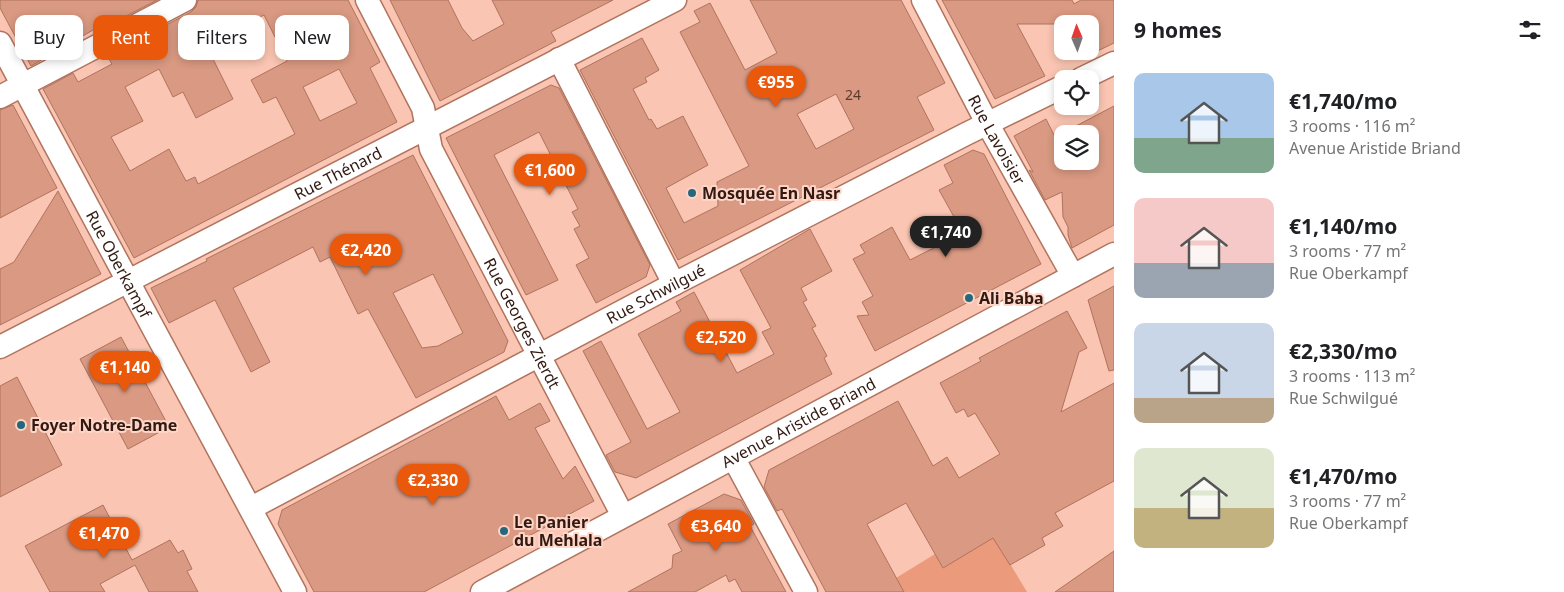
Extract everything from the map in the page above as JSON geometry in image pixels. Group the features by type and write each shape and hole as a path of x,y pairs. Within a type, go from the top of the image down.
{"street":[{"path":"0,97 185,0"},
{"name":"Rue Georges Zierdt","path":"368,0 423,108 431,149 537,355 623,516"},
{"name":"Rue Thénard","path":"0,347 675,0"},
{"name":"Rue Lavoisier","path":"923,0 987,123 1073,276"},
{"name":"Rue Oberkampf","path":"0,42 127,283 295,592"},
{"path":"559,59 674,284"},
{"path":"1099,70 1114,63"},
{"name":"Rue Schwilgué","path":"251,508 537,355 987,123 1054,91"},
{"name":"Avenue Aristide Briand","path":"482,592 734,459 1114,254"},
{"path":"734,459 806,592"}],"shaded area":[{"path":"994,537 1027,592 904,592 896,578 935,554 943,568"}],"building":[{"path":"0,0 157,0 128,15 93,15 93,30 83,36 83,15 15,15 15,36 0,8"},
{"path":"198,0 348,0 380,62 370,68 397,122 134,258 43,89 73,73 78,82 112,64 110,60 168,60 168,24 178,19 178,60 214,60 233,99 196,118 183,92 173,97 159,69 125,87 143,121 111,137 130,171 169,149 186,181 195,177 198,184 295,134 276,97 263,103 251,80 286,60 349,60 349,15 275,15 275,37 265,15 185,15 196,7","holes":["339,69 357,103 320,121 303,87"]},
{"path":"390,0 448,0 462,28 473,41 504,24 492,0 613,0 551,32 556,41 440,101"},
{"path":"750,0 901,0 945,83 917,97 934,130 678,260 580,70 642,38 659,70 645,78 647,82 633,89 649,120 651,119 657,129 683,116 708,165 666,188 684,223 718,206 717,182 749,166 680,32 700,22 694,11 710,3 745,70 777,53","holes":["836,94 854,129 816,149 797,114"]},
{"path":"942,0 1072,0 1074,4 1081,0 1114,0 1114,43 1099,50 1099,15 1054,15 1054,24 1017,24 1045,76 995,99"},
{"path":"28,60 41,60 31,66"},
{"path":"551,85 559,88 650,265 646,277 596,303 576,265 589,258 574,229 580,226 572,212 578,209 539,132 494,155 558,280 526,295 446,138"},
{"path":"13,105 57,188 0,218 0,110"},
{"path":"1114,106 1114,225 1072,248 1068,227 1063,217 1062,192 1045,200 1014,136 1046,119 1054,135 1054,170 1099,170 1099,125 1078,125"},
{"path":"973,150 984,154 1041,264 875,351 857,316 869,315 862,302 873,296 853,259 865,253 860,245 892,227 910,260 963,233 939,190 953,183 944,165"},
{"path":"413,155 508,341 504,352 416,398 368,309 358,314 330,257 320,262 313,247 233,288 270,362 251,372 215,300 169,323 151,288 207,261 206,259","holes":["433,274 463,333 438,346 422,348 393,293"]},
{"path":"58,191 101,274 0,325 0,269 14,262"},
{"path":"810,229 832,271 801,288 807,300 803,302 816,326 812,328 827,356 824,358 832,374 636,478 615,472 606,455 631,442 583,351 601,341 647,429 680,412 638,334 681,311 676,302 694,292 737,373 774,354 762,332 771,328 740,270"},
{"path":"1114,286 1114,370 1109,371 1088,300"},
{"path":"1067,311 1087,348 1079,352 1061,412 1114,383 1114,481 1055,513 1063,526 1042,538 1045,545 1010,565 993,538 943,568 906,503 867,524 904,592 826,592 782,509 777,511 764,487 769,470 898,401 933,466 947,457 959,478 1000,454 975,413 968,417 964,409 956,413 940,383 981,361 979,358"},
{"path":"121,337 169,427 128,449 80,359"},
{"name":"Foyer Notre-Dame","path":"17,377 62,465 0,497 0,386"},
{"path":"496,396 509,420 540,403 550,421 535,428 563,479 575,466 594,501 424,592 314,592 278,524 282,510"},
{"path":"724,494 741,500 754,524 750,526 786,592 742,592 735,579 729,582 726,575 695,592 628,592 672,568 673,555 682,551 668,524"},
{"path":"103,505 132,560 170,540 178,553 183,550 192,569 187,571 198,592 149,592 135,565 100,584 105,592 50,592 25,546"},
{"path":"1114,551 1114,592 1055,592"}],"place":[{"name":"Mosquée En Nasr","path":"692,193"},
{"name":"Ali Baba","path":"969,298"},
{"name":"Foyer Notre-Dame","path":"21,425"},
{"name":"Le Panier du Mehlala","path":"504,531"}]}
